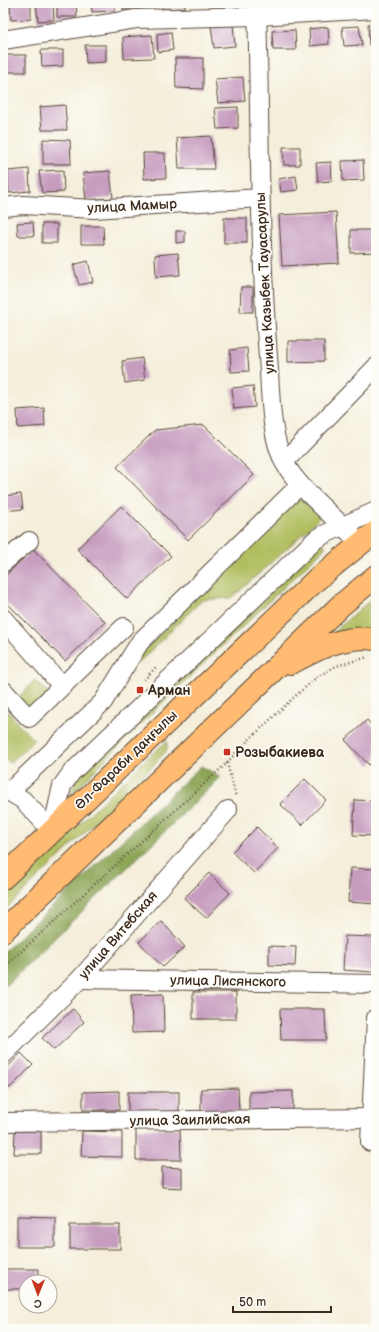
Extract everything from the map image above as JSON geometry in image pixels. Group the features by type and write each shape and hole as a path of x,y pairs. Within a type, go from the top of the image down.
{"main road":[{"name":"Әл-Фараби даңғылы","path":"3,878 316,580 374,516"},
{"path":"3,931 340,606 376,576"},
{"path":"270,674 323,646 343,640 358,638 374,648"}],"street":[{"path":"3,40 136,19 257,10 376,9"},
{"name":"улица Казыбек Тауасарулы","path":"257,10 260,198 267,342 274,427 284,462 300,485 347,531"},
{"name":"улица Мамыр","path":"3,207 23,205 94,209 260,198"},
{"path":"284,462 376,367"},
{"path":"52,831 23,800 6,790 103,702 140,642 300,485"},
{"path":"52,831 62,786 72,772 315,540 347,531 374,516"},
{"path":"316,580 347,531"},
{"path":"3,563 29,541"},
{"path":"3,618 62,686"},
{"path":"3,690 29,718 124,627"},
{"name":"улица Витебская","path":"3,1055 80,979 228,810"},
{"name":"улица Лисянского","path":"80,979 376,984"},
{"path":"370,1142 373,1118 376,1018"},
{"name":"улица Заилийская","path":"3,1122 373,1118"}],"path":[{"path":"3,968 227,763 237,751 317,677 374,648"},
{"path":"227,763 236,802 228,810"}],"green space":[{"path":"302,499 320,517 306,531 234,596 230,598 202,600 138,663 135,659 293,501"},
{"path":"322,543 326,547 140,724 69,797 78,776"},
{"path":"376,595 376,631 326,639"},
{"path":"35,680 52,696 29,718 14,702"},
{"path":"3,704 17,723 34,740 10,763 3,756"},
{"path":"167,741 167,750 151,768 3,912 3,898 144,761"},
{"path":"201,766 221,777 3,988 3,953"}],"building":[{"path":"31,3 31,19 11,20 10,4"},
{"path":"36,3 53,3 54,20 38,21"},
{"path":"57,3 76,3 77,17 57,17"},
{"path":"91,3 115,3 115,11 92,12"},
{"path":"123,3 141,3 141,10 123,10"},
{"path":"162,3 185,3 185,8 162,9"},
{"path":"267,3 284,3 284,7 268,7"},
{"path":"376,23 376,45 369,45 368,24"},
{"path":"233,24 235,46 214,48 211,26"},
{"path":"359,26 362,45 344,46 342,27"},
{"path":"328,27 329,44 310,46 309,29"},
{"path":"295,30 296,50 273,50 272,31"},
{"path":"171,32 173,50 158,52 157,34"},
{"path":"152,35 154,58 124,59 123,37"},
{"path":"85,45 106,45 106,62 86,63"},
{"path":"41,50 63,50 63,66 42,67"},
{"path":"4,55 26,55 26,72 5,72"},
{"path":"175,58 203,58 203,89 176,88"},
{"path":"243,77 245,101 218,103 215,79"},
{"path":"65,105 67,130 42,130 40,107"},
{"path":"238,107 238,128 217,129 215,108"},
{"path":"211,136 214,169 179,169 177,138"},
{"path":"43,139 70,140 71,164 43,164"},
{"path":"283,147 300,147 300,165 284,165"},
{"path":"143,153 165,153 166,178 144,179"},
{"path":"363,160 364,180 343,181 342,161"},
{"path":"331,162 332,181 318,182 316,163"},
{"path":"29,169 30,191 9,193 8,171"},
{"path":"63,170 64,192 42,193 39,171"},
{"path":"110,171 113,198 86,200 83,173"},
{"path":"296,176 298,190 281,192 279,179"},
{"path":"336,212 339,263 282,266 279,215"},
{"path":"224,218 247,218 247,243 224,243"},
{"path":"33,222 34,236 18,236 17,223"},
{"path":"42,224 57,224 57,243 42,243"},
{"path":"81,226 103,226 104,244 81,244"},
{"path":"351,230 376,230 376,252 351,253"},
{"path":"176,231 185,231 185,242 176,243"},
{"path":"178,253 180,275 156,277 155,255"},
{"path":"88,261 93,282 79,285 73,265"},
{"path":"241,287 253,287 253,312 240,312"},
{"path":"288,341 324,341 324,361 288,362"},
{"path":"247,348 249,371 231,372 230,350"},
{"path":"142,358 145,380 125,383 122,361"},
{"path":"253,386 255,407 234,409 232,388"},
{"path":"44,408 45,426 18,428 17,410"},
{"path":"204,425 254,475 188,540 117,467 155,430"},
{"path":"21,494 23,509 3,511 3,496"},
{"path":"121,506 171,556 127,599 77,549"},
{"path":"33,549 105,622 65,661 3,599 3,578"},
{"path":"367,720 376,730 376,759 369,765 345,740"},
{"path":"305,779 326,800 302,825 280,804"},
{"path":"355,800 376,801 376,836 353,835"},
{"path":"257,827 278,848 254,873 232,852"},
{"path":"350,868 376,869 376,904 348,902"},
{"path":"209,873 230,893 206,918 184,898"},
{"path":"161,921 185,947 163,967 139,942"},
{"path":"345,936 374,937 373,972 343,970"},
{"path":"269,946 296,947 295,966 269,965"},
{"path":"193,992 236,992 236,1019 193,1019"},
{"path":"163,994 164,1032 132,1033 131,995"},
{"path":"73,1009 84,1022 54,1050 42,1038"},
{"path":"280,1009 325,1009 326,1040 281,1040"},
{"path":"21,1053 33,1065 10,1088 3,1082 3,1072"},
{"path":"238,1088 239,1111 201,1112 201,1089"},
{"path":"119,1091 119,1110 83,1110 83,1092"},
{"path":"293,1091 293,1115 249,1115 249,1092"},
{"path":"128,1092 179,1092 179,1113 128,1113"},
{"path":"136,1128 180,1128 181,1160 136,1160"},
{"path":"15,1131 41,1131 41,1154 14,1154"},
{"path":"82,1131 122,1132 122,1157 81,1156"},
{"path":"162,1167 182,1168 182,1188 162,1187"},
{"path":"17,1216 55,1217 55,1247 17,1247"},
{"path":"70,1225 120,1225 120,1249 70,1249"},
{"path":"3,1269 39,1269 39,1274 18,1274 18,1289 3,1289"}],"place":[{"name":"Арман","path":"140,690"},
{"name":"Розыбакиева","path":"227,752"}]}
